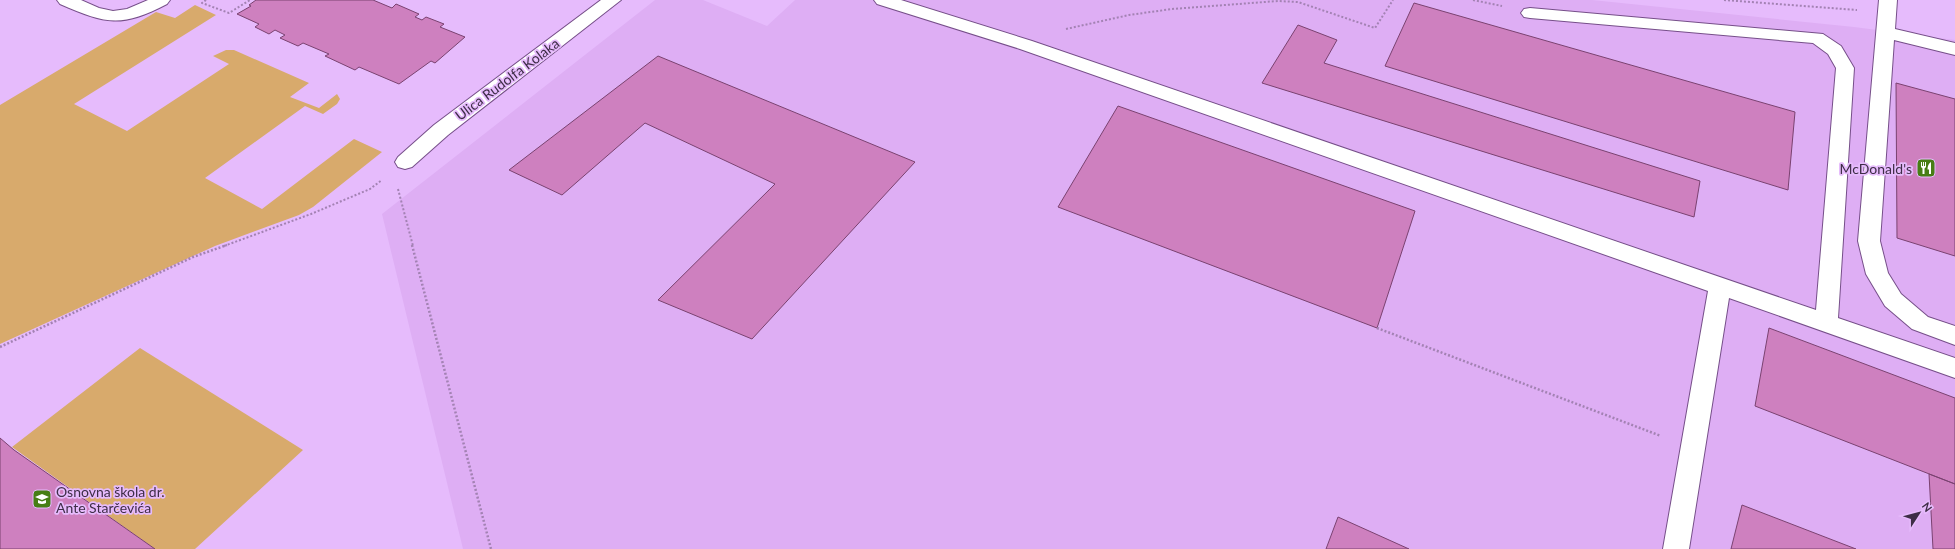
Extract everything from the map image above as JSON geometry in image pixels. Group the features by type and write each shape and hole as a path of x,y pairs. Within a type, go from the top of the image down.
{"street":[{"path":"66,0 101,15 115,17 137,12 161,0"},
{"name":"Ulica Rudolfa Kolaka","path":"405,162 441,130 612,0"},
{"path":"883,0 1026,45 1955,368"},
{"path":"1888,6 1869,241 1877,274 1893,300 1920,322 1955,336"},
{"path":"1530,13 1817,38 1830,44 1838,53 1845,68 1826,323"},
{"path":"1886,33 1955,49"},
{"path":"1676,549 1720,286"}],"path":[{"path":"206,0 202,3 229,14 250,0"},
{"path":"1026,45 1052,32 1129,15 1172,9 1278,1 1298,2 1375,28 1394,0"},
{"path":"1724,0 1888,6"},
{"path":"0,347 194,257 311,214 370,189 387,176"},
{"path":"397,187 491,549"},
{"path":"1377,328 1693,448"}],"shaded area":[{"path":"655,0 703,0 767,26 795,0 1592,0 1854,27 1955,40 1955,549 463,549 382,214"},
{"path":"195,5 216,15 74,104 127,131 229,64 213,56 226,50 234,50 309,83 290,97 319,108 337,94 340,99 337,104 323,114 305,106 205,178 262,209 354,139 382,152 313,207 299,215 215,246 0,344 0,105 156,12 175,18"},
{"path":"140,348 303,450 195,549 155,549 12,447"}],"building":[{"path":"256,0 373,0 392,8 396,4 419,14 415,17 422,20 426,17 444,24 440,27 465,37 435,63 431,61 399,84 359,67 355,70 325,56 329,54 303,43 298,46 280,38 285,35 275,30 269,34 255,27 259,24 237,14 251,6 249,5"},
{"path":"1414,3 1795,112 1788,190 1385,66"},
{"path":"1298,25 1337,40 1324,63 1700,181 1694,217 1262,83"},
{"path":"658,56 915,162 752,339 658,300 775,184 645,123 562,195 509,170"},
{"name":"McDonald's","path":"1896,83 1955,99 1955,256 1897,238"},
{"path":"1118,106 1415,211 1377,328 1058,207"},
{"path":"1769,328 1955,398 1955,484 1755,406"},
{"name":"Osnovna škola dr. Ante Starčevića","path":"0,438 14,450 155,549 0,549"},
{"path":"1929,474 1955,484 1955,549 1933,549"},
{"path":"1742,505 1856,549 1731,549"},
{"path":"1338,517 1409,549 1326,549"}],"place":[{"name":"McDonald's","path":"1926,168"},
{"name":"Osnovna škola dr. Ante Starčevića","path":"42,499"}]}
